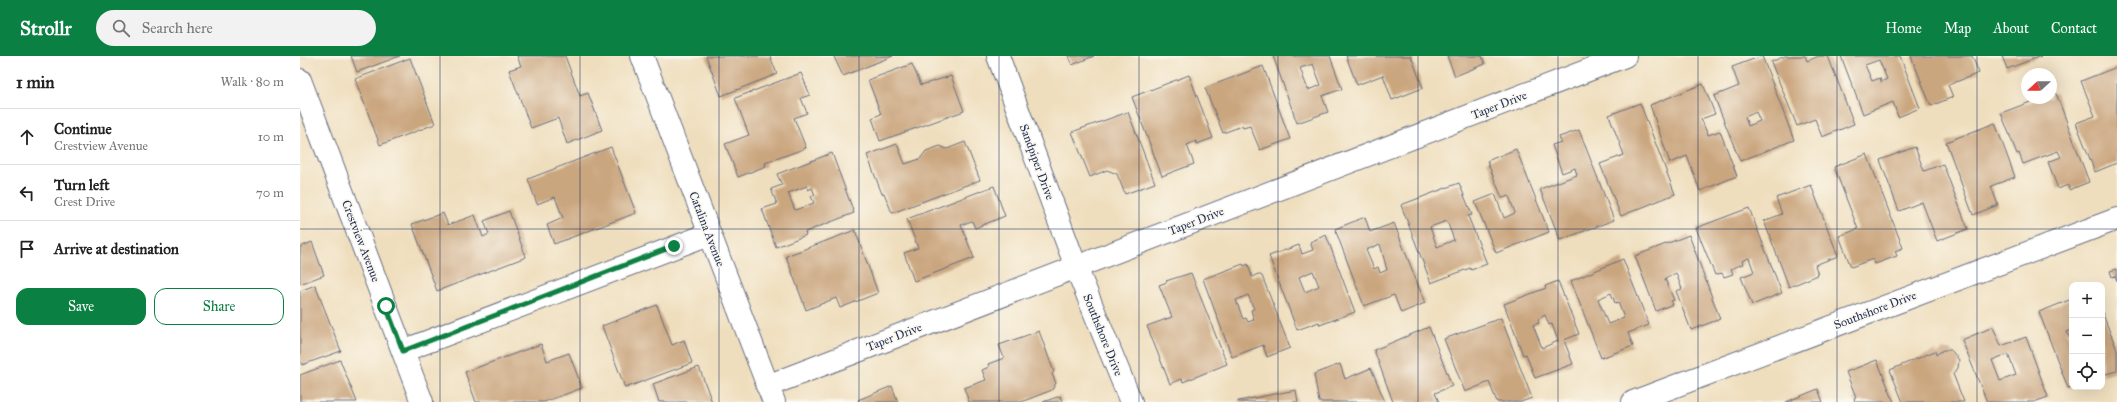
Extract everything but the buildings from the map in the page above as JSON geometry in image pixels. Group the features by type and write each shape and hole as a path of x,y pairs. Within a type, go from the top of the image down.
{"street":[{"name":"Catalina Avenue","path":"642,56 770,394"},
{"name":"Sandpiper Drive","path":"998,56 1076,267"},
{"name":"Taper Drive","path":"770,394 1076,267 1625,56"},
{"name":"Crestview Avenue","path":"300,80 422,402"},
{"name":"Southshore Drive","path":"1633,402 2117,219"},
{"path":"403,351 709,234"},
{"name":"Southshore Drive","path":"1076,267 1131,402"}],"route":[{"path":"386,306 403,351 674,246"}]}
